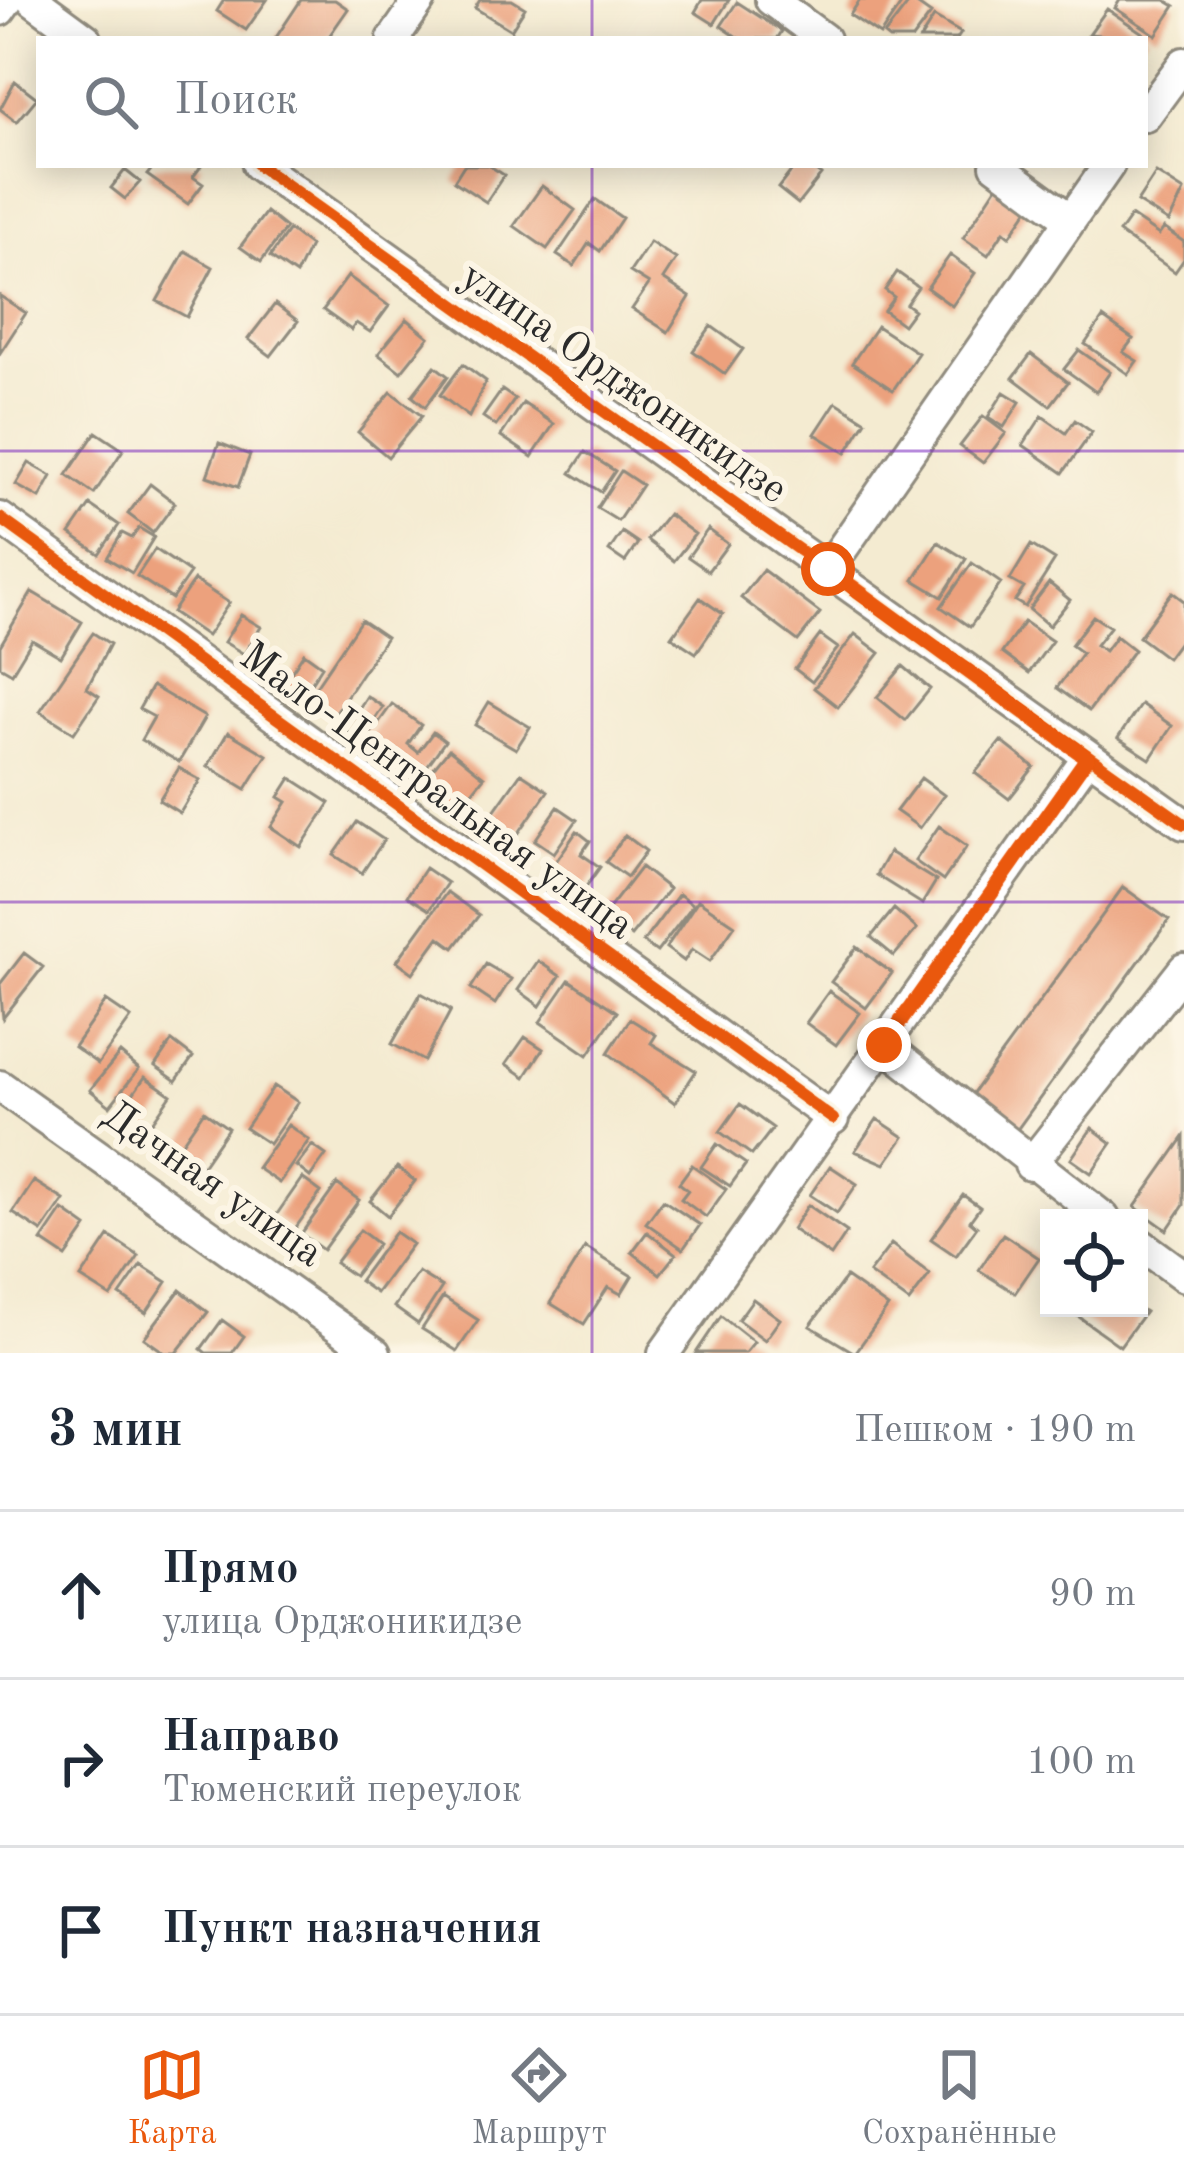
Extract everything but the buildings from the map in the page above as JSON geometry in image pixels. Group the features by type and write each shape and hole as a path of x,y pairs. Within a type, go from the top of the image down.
{"street":[{"path":"0,10 7,0"},
{"path":"33,0 82,36"},
{"path":"396,36 420,0"},
{"path":"770,0 820,36"},
{"path":"1148,112 1184,63"},
{"name":"улица Орджоникидзе","path":"267,168 298,177 828,569 1184,824"},
{"path":"1000,168 1070,219"},
{"path":"828,569 1107,168"},
{"name":"Мало-Центральная улица","path":"0,518 833,1119"},
{"path":"664,1353 1087,758"},
{"path":"1030,1165 1184,969"},
{"path":"884,1045 1091,1209"},
{"name":"Дачная улица","path":"0,1086 375,1353"},
{"path":"1148,1250 1184,1276"}],"cycle path":[{"path":"262,168 1184,824"},
{"path":"0,518 833,1119"}],"route":[{"path":"828,569 1087,758 884,1045"}]}
